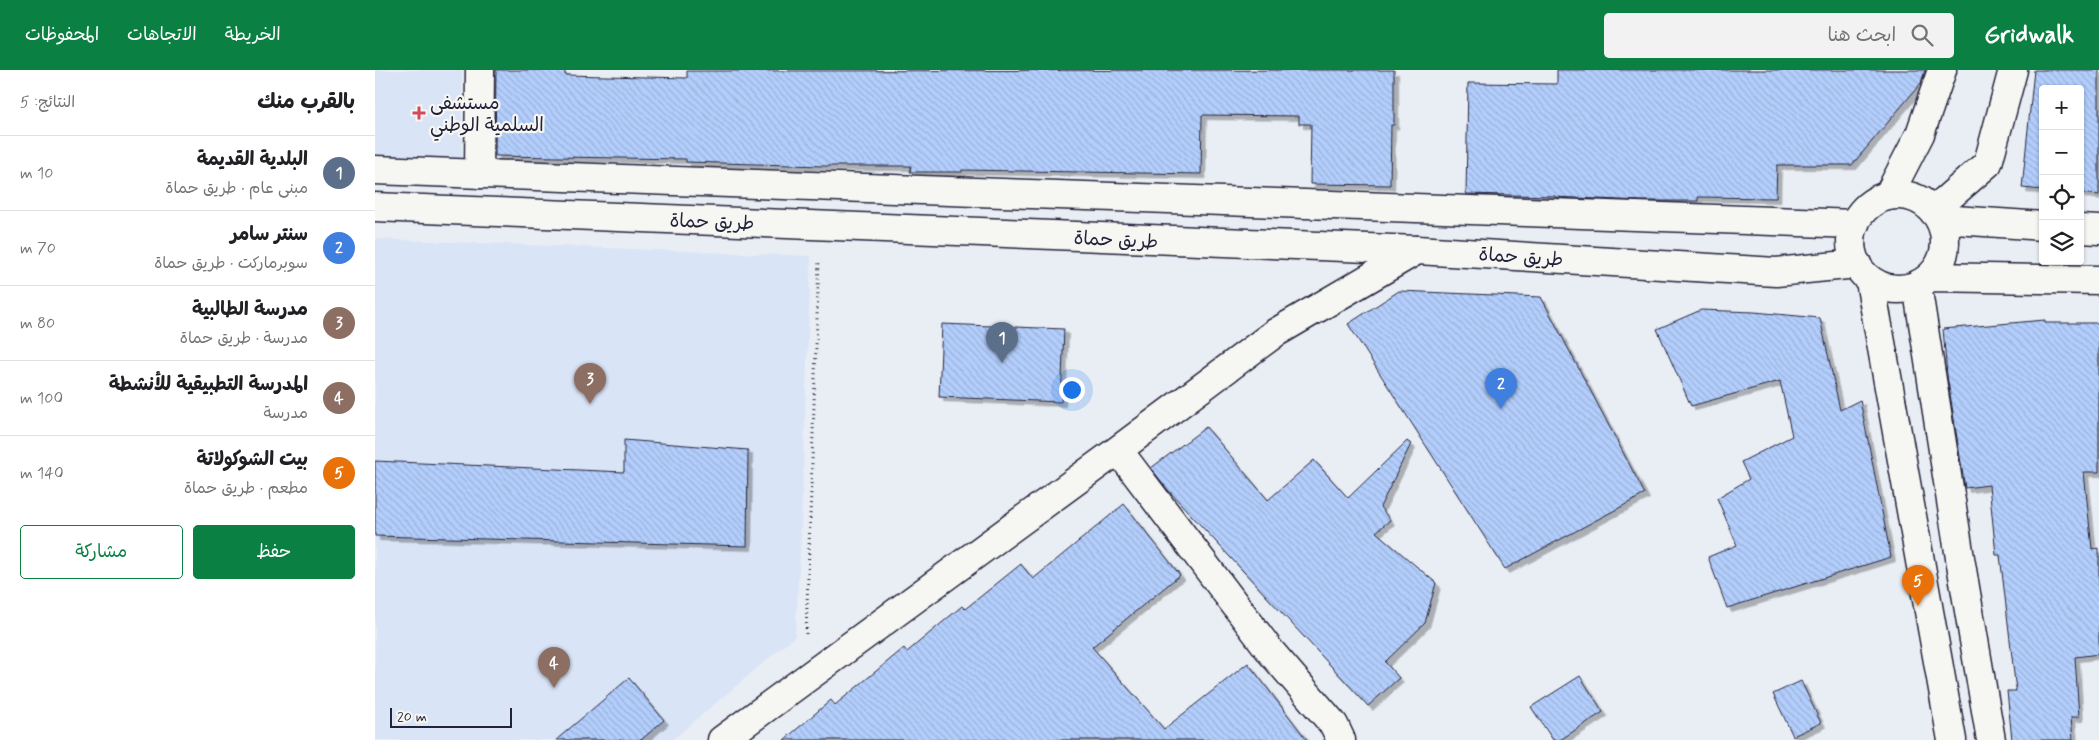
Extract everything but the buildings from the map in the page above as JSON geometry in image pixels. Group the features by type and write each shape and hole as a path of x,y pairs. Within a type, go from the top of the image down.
{"main road":[{"path":"479,174 480,70"},
{"path":"1888,196 1920,134 1942,70"},
{"path":"1936,215 1988,163 2013,70"},
{"name":"طريق حماة","path":"375,170 1855,224"},
{"path":"1924,281 1941,264 1945,248 1945,233 1936,215 1918,199 1903,195 1888,196 1874,201 1863,211 1855,224 1851,238 1852,255 1864,272 1885,288 1901,290 1924,281 2099,280"},
{"name":"طريق حماة","path":"375,207 1417,250 1776,272 1864,272"},
{"path":"1936,215 2039,226"},
{"path":"2084,229 2099,230"},
{"path":"722,740 1275,333 1417,250"},
{"path":"1864,272 1952,740"},
{"path":"1924,281 1960,558 1991,740"},
{"path":"1118,450 1271,652 1334,725 1341,740"}],"path":[{"path":"804,680 821,225"}],"shaded area":[{"name":"مستشفى السلمية الوطني","path":"375,70 462,70 462,160 375,157"},
{"path":"375,239 811,256 800,554 795,636 672,740 375,740"}],"place":[{"name":"مستشفى السلمية الوطني","path":"419,113"},
{"name":"البلدية القديمة","path":"1002,363"},
{"name":"مدرسة الطالبية","path":"590,404"},
{"name":"سنتر سامر","path":"1501,409"},
{"name":"بيت الشوكولاتة","path":"1918,606"},
{"name":"المدرسة التطبيقية للأنشطة","path":"554,688"}]}
